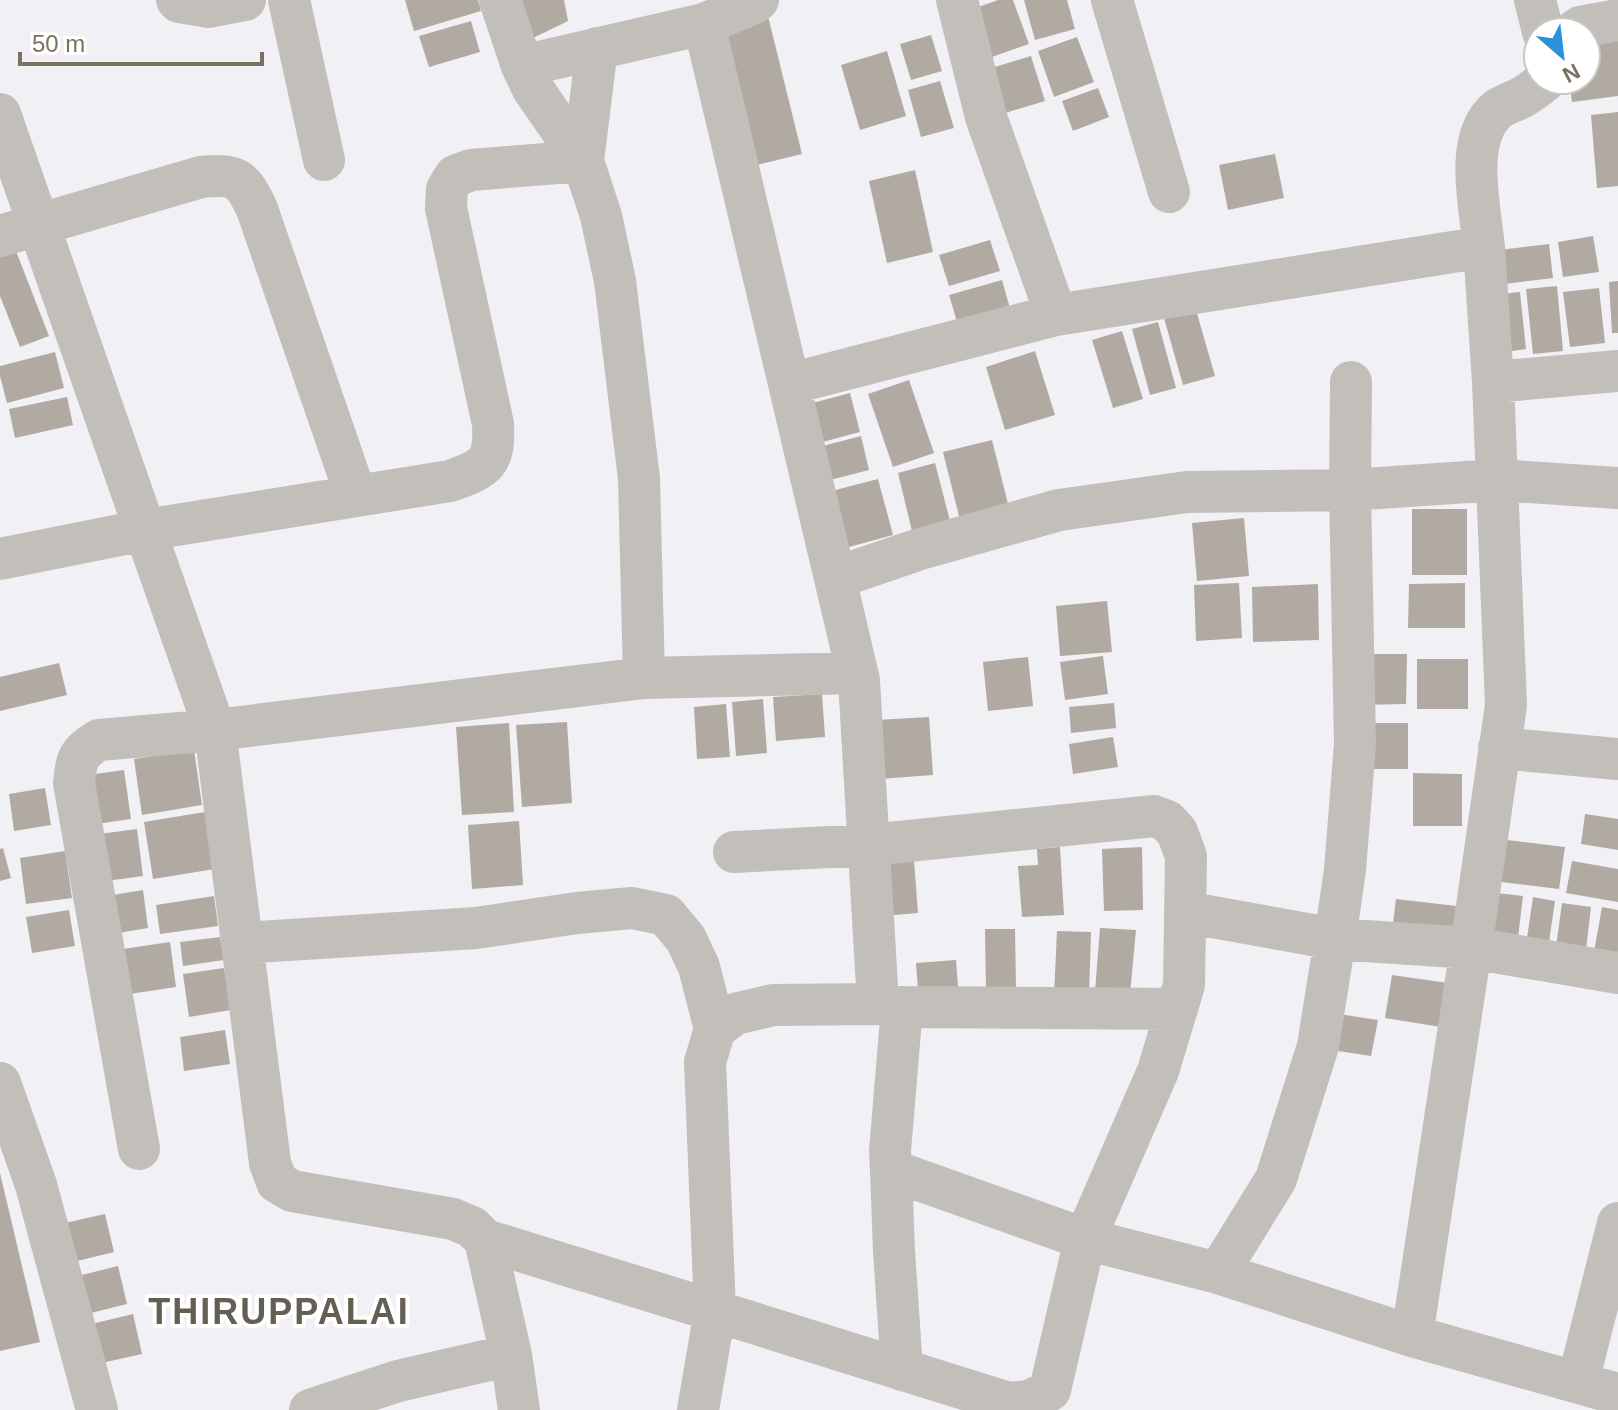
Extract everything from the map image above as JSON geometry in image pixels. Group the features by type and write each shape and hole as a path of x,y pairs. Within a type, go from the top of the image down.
{"street":[{"path":"177,0 209,7 245,0"},
{"path":"289,0 324,160"},
{"path":"500,0 533,89 583,161 601,216 615,281 639,479 644,678"},
{"path":"522,66 704,24 758,0"},
{"path":"957,0 986,117 1056,315"},
{"path":"1112,0 1169,192"},
{"path":"704,24 859,680 869,845 890,1006 890,1151 902,1370"},
{"path":"583,161 597,48"},
{"path":"1412,1336 1506,705 1493,382 1476,164 1480,136 1489,118 1501,107 1524,96"},
{"path":"0,114 20,231 145,530 215,730 270,1163 277,1182 292,1191 453,1219 472,1227 485,1240 1009,1403 1030,1401 1050,1390 1085,1239 1158,1071 1184,985 1186,856 1177,832 1167,821 1154,816 869,845 734,852"},
{"path":"0,559 145,530 450,481 470,474 487,463 494,446 493,424 446,208 447,189 455,176 471,170 583,161"},
{"path":"20,231 201,177 238,179 250,193 257,209 356,496"},
{"path":"789,384 1056,315 1484,247"},
{"path":"1493,382 1618,371"},
{"path":"1218,1273 1276,1179 1318,1046 1335,939 1345,870 1355,744 1351,382"},
{"path":"835,578 920,549 1059,510 1187,492 1350,490 1497,480 1618,488"},
{"path":"139,1149 74,783 76,762 86,747 99,740 215,730 644,678 856,673"},
{"path":"1499,748 1618,759"},
{"path":"243,943 476,928 632,908 666,915 686,939 699,967 715,1029 705,1062 715,1311 698,1410"},
{"path":"1185,912 1335,939 1471,948 1618,973"},
{"path":"715,1029 735,1014 773,1005 1177,1009"},
{"path":"0,1083 36,1185 97,1410"},
{"path":"891,1170 1085,1239 1218,1273 1412,1336 1618,1394"},
{"path":"1578,1382 1618,1223"},
{"path":"485,1240 511,1355 519,1410"},
{"path":"310,1410 398,1381 511,1355"}],"building":[{"path":"405,0 478,0 481,11 414,31"},
{"path":"521,0 564,0 568,21 531,39"},
{"path":"998,0 1013,0 1029,44 989,58 973,9"},
{"path":"1024,0 1067,0 1075,29 1035,40"},
{"path":"767,12 802,154 748,167 712,25"},
{"path":"471,21 480,52 429,67 419,36"},
{"path":"931,35 942,71 911,80 900,44"},
{"path":"1077,37 1094,82 1054,97 1038,51"},
{"path":"1618,39 1618,96 1572,102 1571,96 1602,96 1602,41"},
{"path":"887,51 906,116 860,130 841,65"},
{"path":"1031,56 1045,101 1005,113 991,68"},
{"path":"940,81 954,128 921,137 908,90"},
{"path":"1098,88 1109,117 1073,131 1062,101"},
{"path":"1618,112 1618,186 1597,188 1591,115"},
{"path":"1275,154 1284,198 1228,210 1219,165"},
{"path":"915,170 933,252 887,263 869,181"},
{"path":"1593,236 1599,272 1563,277 1558,242"},
{"path":"990,240 1000,271 949,286 939,255"},
{"path":"1549,244 1553,278 1496,285 1492,251"},
{"path":"14,246 49,336 20,347 0,296 0,251"},
{"path":"1002,280 1013,319 961,335 949,295"},
{"path":"1618,281 1618,333 1612,333 1609,282"},
{"path":"1557,286 1563,351 1533,354 1526,289"},
{"path":"1599,288 1605,343 1570,347 1563,292"},
{"path":"1520,292 1526,349 1499,353 1492,295"},
{"path":"1196,310 1215,376 1183,385 1164,318"},
{"path":"1158,322 1176,388 1150,395 1132,329"},
{"path":"1122,331 1143,399 1113,408 1092,340"},
{"path":"1035,351 1055,415 1005,430 986,367"},
{"path":"55,352 64,388 7,403 0,366"},
{"path":"909,380 934,453 893,467 868,394"},
{"path":"850,393 860,432 815,444 805,405"},
{"path":"67,397 73,425 15,438 9,409"},
{"path":"861,436 869,470 822,482 815,448"},
{"path":"992,440 1009,508 960,520 943,452"},
{"path":"935,463 950,521 912,531 898,473"},
{"path":"878,479 893,535 838,550 824,493"},
{"path":"1412,509 1467,509 1467,575 1412,575"},
{"path":"1244,518 1249,576 1197,581 1192,523"},
{"path":"1239,583 1242,638 1196,641 1194,585"},
{"path":"1465,583 1465,628 1408,628 1409,584"},
{"path":"1318,584 1319,640 1253,642 1252,587"},
{"path":"1107,601 1112,652 1060,656 1056,606"},
{"path":"1358,654 1407,654 1406,704 1358,705"},
{"path":"1103,656 1108,694 1065,700 1060,662"},
{"path":"1028,657 1033,706 988,711 983,662"},
{"path":"1417,659 1468,659 1468,709 1417,709"},
{"path":"59,663 67,695 0,711 0,677"},
{"path":"822,694 825,737 776,741 773,697"},
{"path":"763,699 767,753 736,756 732,702"},
{"path":"1114,703 1116,728 1071,733 1069,707"},
{"path":"726,704 730,757 697,759 694,707"},
{"path":"929,717 933,775 879,779 876,720"},
{"path":"567,722 572,803 522,807 516,725"},
{"path":"509,723 514,812 462,815 456,727"},
{"path":"1367,723 1408,723 1408,769 1367,769"},
{"path":"1113,737 1118,767 1073,774 1069,744"},
{"path":"194,750 202,805 142,815 134,759"},
{"path":"124,770 131,819 89,825 81,776"},
{"path":"1413,773 1462,774 1462,826 1413,826"},
{"path":"45,788 51,825 14,831 9,794"},
{"path":"205,812 215,869 153,879 144,822"},
{"path":"1585,814 1618,819 1618,850 1581,844"},
{"path":"519,821 523,885 472,889 468,825"},
{"path":"137,829 143,876 99,882 92,835"},
{"path":"1498,839 1565,847 1559,889 1493,881"},
{"path":"1060,847 1064,915 1022,917 1018,866 1038,865 1037,849"},
{"path":"1142,847 1143,910 1104,911 1102,849"},
{"path":"3,848 11,878 0,881 0,849"},
{"path":"65,851 72,898 26,904 20,858"},
{"path":"914,860 918,913 883,916 879,863"},
{"path":"1572,861 1618,869 1618,902 1566,893"},
{"path":"143,890 148,928 113,934 107,896"},
{"path":"1489,892 1523,896 1517,946 1483,942"},
{"path":"214,896 218,926 160,934 156,905"},
{"path":"1533,897 1555,901 1549,942 1527,938"},
{"path":"1396,899 1456,906 1452,938 1392,931"},
{"path":"1562,903 1591,907 1586,950 1556,947"},
{"path":"1602,907 1618,910 1618,956 1594,952"},
{"path":"69,910 75,946 32,953 26,917"},
{"path":"1100,928 1136,930 1130,994 1095,991"},
{"path":"985,929 1015,929 1016,990 986,991"},
{"path":"1057,931 1091,932 1089,996 1054,995"},
{"path":"220,937 224,960 183,966 180,942"},
{"path":"170,942 176,987 123,995 116,950"},
{"path":"956,960 959,1000 919,1003 916,963"},
{"path":"224,968 231,1010 189,1017 183,974"},
{"path":"1392,975 1448,983 1441,1027 1385,1018"},
{"path":"1332,1013 1378,1020 1371,1056 1325,1049"},
{"path":"225,1030 230,1064 184,1071 180,1037"},
{"path":"0,1173 40,1342 0,1351"},
{"path":"105,1214 114,1252 65,1264 56,1225"},
{"path":"118,1266 127,1304 75,1317 66,1279"},
{"path":"133,1314 142,1354 88,1366 79,1327"}],"district":[{"name":"THIRUPPALAI","path":"279,1311"}]}
